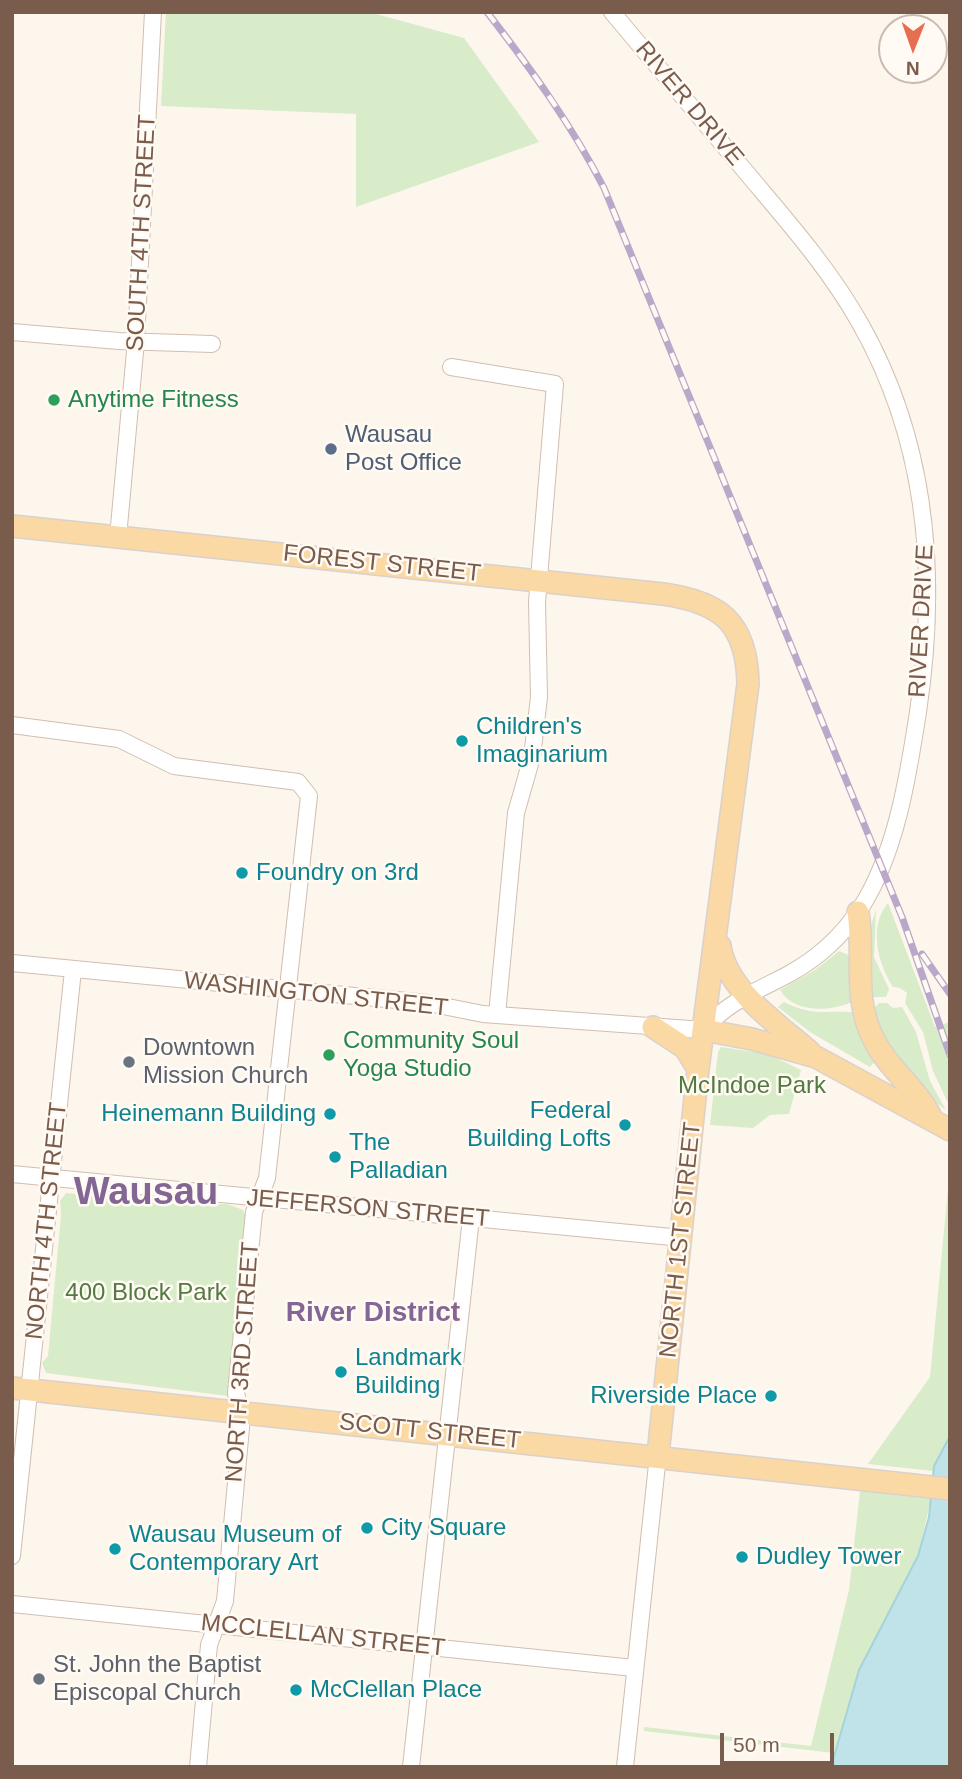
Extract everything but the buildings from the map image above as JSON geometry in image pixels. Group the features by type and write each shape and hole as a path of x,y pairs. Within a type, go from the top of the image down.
{"main road":[{"name":"FOREST STREET","path":"12,526 539,580 701,601 721,612 737,633"},
{"name":"NORTH 1ST STREET","path":"658,1455 698,1069 718,933 747,684 746,656 737,633"},
{"path":"858,912 859,991 867,1025 882,1054 941,1126"},
{"path":"718,933 725,966 747,996 816,1057 941,1126"},
{"path":"653,1027 688,1051 698,1069"},
{"path":"704,1030 752,1039 816,1057"},
{"name":"SCOTT STREET","path":"21,1389 658,1455 950,1489"}],"street":[{"name":"SOUTH 4TH STREET","path":"118,537 136,341 153,12"},
{"name":"RIVER DRIVE","path":"612,12 830,276 877,354 907,435 920,493 927,545 927,615 923,673 897,811 881,867 858,912 835,939 815,957 719,1014 704,1030"},
{"path":"12,331 212,344"},
{"path":"452,367 555,384 539,580 538,697 532,757 516,813 497,1015"},
{"name":"NORTH 3RD STREET","path":"12,725 108,736 127,742 174,766 293,781 308,791 309,807 292,969 287,989 267,1175 257,1199 236,1390 241,1412 225,1601 209,1645 198,1767"},
{"name":"WASHINGTON STREET","path":"12,963 428,1003 497,1015 704,1030"},
{"name":"NORTH 4TH STREET","path":"12,1556 21,1389 51,1178 74,970"},
{"name":"JEFFERSON STREET","path":"12,1174 681,1238"},
{"path":"411,1767 471,1218"},
{"name":"NORTH 1ST STREET","path":"625,1767 658,1455"},
{"name":"MCCLELLAN STREET","path":"12,1604 634,1668"}],"green space":[{"path":"166,12 369,12 464,38 539,142 356,207 356,114 161,106"},
{"path":"888,903 935,1027 950,1022 950,1107 933,1071 923,1032 905,1003 907,993 893,987 883,967 877,934 878,923"},
{"path":"876,909 874,957 889,989 886,997 871,997 869,932"},
{"path":"839,951 851,956 854,1001 825,1009 814,1009 786,998 780,990 815,970"},
{"path":"784,1002 805,1010 857,1013 876,1060 870,1067 810,1032 778,1007"},
{"path":"879,1003 887,1003 893,1008 902,1007 916,1032 930,1081 946,1110 931,1099 881,1038 874,1008"},
{"name":"McIndoe Park","path":"721,1047 768,1054 801,1070 789,1114 770,1115 753,1128 710,1125 718,1052"},
{"path":"950,1168 950,1436 933,1471 868,1464 930,1377"},
{"name":"400 Block Park","path":"66,1193 184,1205 227,1204 243,1210 246,1217 228,1396 46,1373 42,1363 48,1356 60,1201"},
{"path":"860,1491 931,1499 918,1556 859,1670 834,1753 644,1731 644,1727 811,1746 849,1590"}],"water":[{"path":"950,1436 950,1767 831,1767 859,1670 918,1556 929,1517 934,1466"}],"railway":[{"path":"487,12 550,97 604,188 902,917 950,1055"},
{"path":"922,954 950,994"}],"place":[{"name":"Anytime Fitness","path":"54,400"},
{"name":"Wausau Post Office","path":"331,449"},
{"name":"Children's Imaginarium","path":"462,741"},
{"name":"Foundry on 3rd","path":"242,873"},
{"name":"Community Soul Yoga Studio","path":"329,1055"},
{"name":"Downtown Mission Church","path":"129,1062"},
{"name":"Heinemann Building","path":"330,1114"},
{"name":"Federal Building Lofts","path":"625,1125"},
{"name":"The Palladian","path":"335,1157"},
{"name":"Landmark Building","path":"341,1372"},
{"name":"Riverside Place","path":"771,1396"},
{"name":"City Square","path":"367,1528"},
{"name":"Wausau Museum of Contemporary Art","path":"115,1549"},
{"name":"Dudley Tower","path":"742,1557"},
{"name":"St. John the Baptist Episcopal Church","path":"39,1679"},
{"name":"McClellan Place","path":"296,1690"}],"district":[{"name":"Wausau","path":"146,1194"},
{"name":"River District","path":"373,1313"}]}
